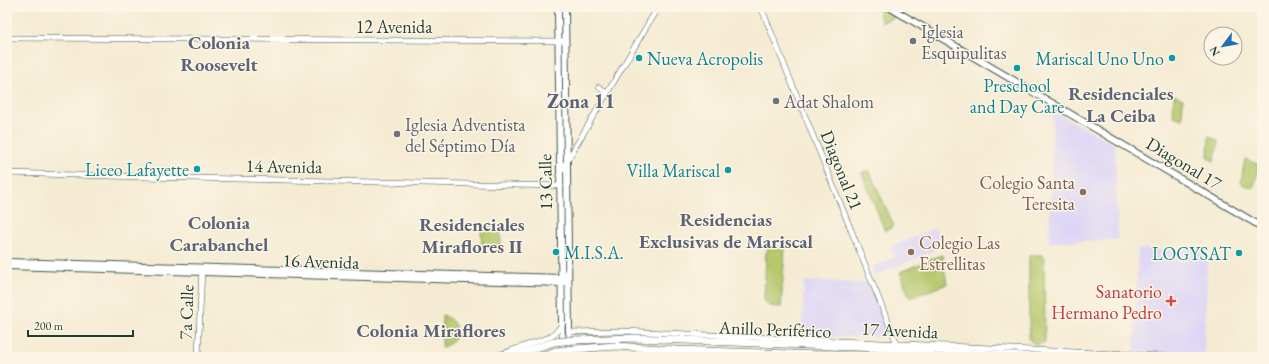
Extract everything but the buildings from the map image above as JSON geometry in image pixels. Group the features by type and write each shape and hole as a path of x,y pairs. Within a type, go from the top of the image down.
{"highway":[{"path":"717,342 741,337"},
{"name":"Anillo Periférico","path":"509,357 554,342 634,338 904,349 1043,357"},
{"path":"874,343 904,349"},
{"name":"Anillo Periférico","path":"538,357 556,351 616,346 677,350 877,357"},
{"path":"677,350 701,355"},
{"path":"1104,357 1118,354"}],"main road":[{"name":"13 Calle","path":"558,7 562,41 567,164 569,332"},
{"name":"13 Calle","path":"562,324 560,186 562,41 565,7"},
{"name":"Diagonal 17","path":"889,7 1259,224 1262,229"},
{"name":"16 Avenida","path":"7,262 202,270"},
{"name":"16 Avenida","path":"7,266 562,280"},
{"path":"562,280 566,280 568,270"}],"street":[{"path":"567,164 658,7"},
{"name":"Diagonal 21","path":"761,7 897,344"},
{"name":"12 Avenida","path":"7,38 562,41"},
{"path":"561,171 567,164 610,93 612,85"},
{"path":"599,87 605,92 603,100"},
{"name":"14 Avenida","path":"7,173 560,186"},
{"name":"7a Calle","path":"198,357 202,270"},
{"path":"493,357 550,337 562,324"},
{"name":"13 Calle","path":"562,324 563,357"},
{"name":"17 Avenida","path":"569,332 624,331 1182,357"},
{"name":"13 Calle","path":"569,332 570,357"},
{"path":"570,357 572,354 577,352 615,349 746,357"}],"shaded area":[{"name":"Colegio Santa Teresita","path":"1053,111 1115,144 1118,240 1049,242"},
{"name":"Colegio Las Estrellitas","path":"935,228 943,246 875,276 872,267 895,257 890,247"},
{"name":"Sanatorio Hermano Pedro","path":"1138,249 1208,249 1204,355 1134,351"},
{"path":"804,281 872,283 894,337 801,336"}],"green space":[{"path":"877,7 884,7 898,16 882,22"},
{"path":"1174,95 1183,99 1182,119 1173,116"},
{"path":"1209,136 1219,142 1214,161 1208,158"},
{"path":"1245,159 1259,165 1254,186 1252,188 1242,184 1241,182"},
{"path":"869,170 894,226 885,231 862,173"},
{"path":"481,227 500,227 501,248 482,248"},
{"path":"769,247 785,248 781,307 769,306 764,300 766,253"},
{"path":"942,255 947,284 910,298 900,272"},
{"path":"1029,255 1043,255 1044,259 1045,342 1036,345 1029,340"},
{"path":"442,315 453,322 456,331 452,341 442,347"}],"place":[{"name":"Iglesia Esquipulitas","path":"913,41"},
{"name":"Nueva Acropolis","path":"639,58"},
{"name":"Mariscal Uno Uno","path":"1172,58"},
{"name":"Preschool and Day Care","path":"1017,68"},
{"name":"Adat Shalom","path":"776,101"},
{"name":"Iglesia Adventista del Séptimo Día","path":"397,134"},
{"name":"Liceo Lafayette","path":"197,169"},
{"name":"Villa Mariscal","path":"728,170"},
{"name":"Colegio Santa Teresita","path":"1083,192"},
{"name":"M.I.S.A.","path":"556,252"},
{"name":"Colegio Las Estrellitas","path":"911,252"},
{"name":"LOGYSAT","path":"1239,253"},
{"name":"Sanatorio Hermano Pedro","path":"1171,301"}],"district":[{"name":"Colonia Roosevelt","path":"219,53"},
{"name":"Zona 11","path":"581,101"},
{"name":"Residenciales La Ceiba","path":"1121,104"},
{"name":"Residencias Exclusivas de Mariscal","path":"726,230"},
{"name":"Colonia Carabanchel","path":"219,233"},
{"name":"Residenciales Miraflores II","path":"472,235"},
{"name":"Colonia Miraflores","path":"431,330"}]}
